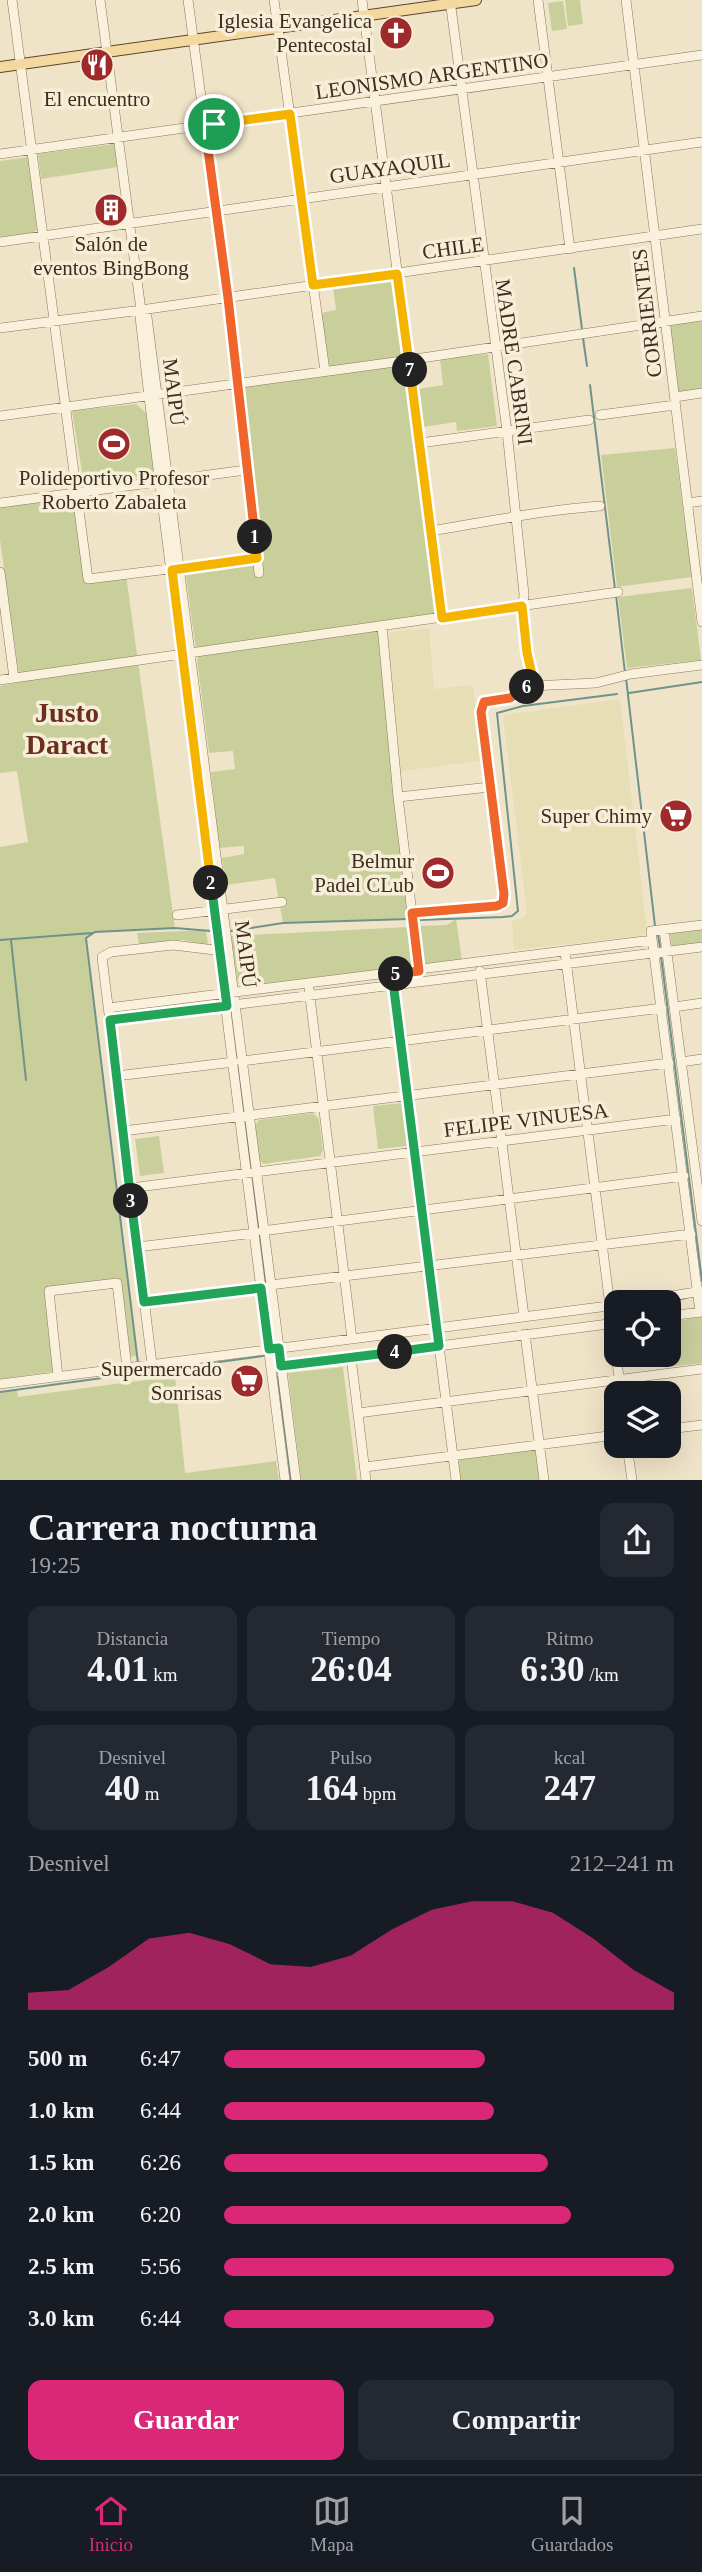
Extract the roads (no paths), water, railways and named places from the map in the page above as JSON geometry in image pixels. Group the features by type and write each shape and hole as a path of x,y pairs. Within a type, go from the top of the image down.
{"main road":[{"path":"0,67 476,0"}],"street":[{"path":"12,0 88,579 257,558"},
{"name":"MAIPÚ","path":"100,0 141,310 147,317 153,396 274,1349 285,1480"},
{"path":"188,0 228,298 259,573"},
{"path":"274,0 326,371"},
{"path":"362,0 442,618"},
{"path":"538,0 570,249"},
{"name":"CORRIENTES","path":"625,0 687,503 698,558 702,622"},
{"name":"MADRE CABRINI","path":"450,2 507,430 524,594 522,606 527,653 535,687"},
{"name":"LEONISMO ARGENTINO","path":"0,154 702,55"},
{"name":"GUAYAQUIL","path":"0,242 702,142"},
{"name":"CHILE","path":"0,328 228,298 702,229"},
{"path":"0,416 702,316"},
{"path":"600,415 675,401 702,393"},
{"path":"420,443 589,420"},
{"path":"0,503 246,470"},
{"path":"687,503 702,501"},
{"path":"430,531 553,510 600,506"},
{"path":"0,572 14,678"},
{"path":"0,680 615,592"},
{"path":"382,626 398,797 419,971"},
{"path":"412,913 497,906 505,900 481,712 484,702 510,698 524,688 596,682 625,675 702,665"},
{"path":"398,797 490,787"},
{"path":"177,915 282,902"},
{"path":"110,1020 309,995 393,979 419,971 565,952 652,936 664,930 702,925"},
{"path":"664,930 699,1175 702,1221"},
{"path":"652,936 700,1292 701,1312 681,1314"},
{"path":"152,1364 102,957 111,952 171,945 224,951"},
{"path":"108,1008 308,984 480,974 702,947"},
{"path":"565,952 602,1245 610,1290"},
{"path":"479,963 524,1316"},
{"path":"393,979 456,1480"},
{"path":"308,984 352,1339"},
{"path":"674,1007 702,1003"},
{"path":"116,1076 662,1008"},
{"path":"681,1062 702,1059"},
{"path":"123,1131 669,1063"},
{"path":"689,1119 702,1118"},
{"name":"FELIPE VINUESA","path":"130,1188 676,1119"},
{"path":"137,1247 684,1176"},
{"path":"144,1302 691,1234"},
{"path":"58,1377 49,1291 117,1283 127,1368"},
{"path":"681,1295 700,1292"},
{"path":"0,1384 604,1306"},
{"path":"276,1367 604,1324"},
{"path":"525,1334 544,1480"},
{"path":"351,1357 366,1480"},
{"name":"MAIPÚ","path":"276,1367 296,1480"},
{"path":"618,1367 619,1380"},
{"path":"358,1413 702,1369"},
{"path":"681,1427 702,1425"},
{"path":"365,1467 604,1437"},
{"path":"629,1458 632,1480"}],"waterway":[{"path":"574,268 582,329"},
{"path":"583,338 587,366"},
{"path":"590,385 615,589"},
{"path":"616,595 625,673"},
{"path":"626,678 655,926"},
{"path":"629,693 702,682"},
{"path":"419,920 503,917 512,916 518,911 497,713 523,706 617,694"},
{"path":"231,931 283,923 408,919"},
{"path":"138,1363 86,938 95,932 175,928 211,931"},
{"path":"0,940 92,933"},
{"path":"658,935 660,947"},
{"path":"11,940 26,1080"},
{"path":"224,956 228,985"},
{"path":"661,956 702,1281"},
{"path":"232,1016 243,1106"},
{"path":"246,1125 250,1162"},
{"path":"253,1186 259,1230"},
{"path":"260,1235 273,1339"},
{"path":"681,1299 686,1298"},
{"path":"275,1354 276,1360"},
{"path":"0,1392 263,1356"},
{"path":"278,1377 291,1480"}],"place":[{"name":"Iglesia Evangelica Pentecostal","path":"396,33"},
{"name":"El encuentro","path":"97,65"},
{"name":"Salón de eventos BingBong","path":"111,210"},
{"name":"Polideportivo Profesor Roberto Zabaleta","path":"114,444"},
{"name":"Super Chimy","path":"676,816"},
{"name":"Belmur Padel CLub","path":"438,873"},
{"name":"Supermercado Sonrisas","path":"247,1381"}],"district":[{"name":"Justo Daract","path":"67,728"}]}
